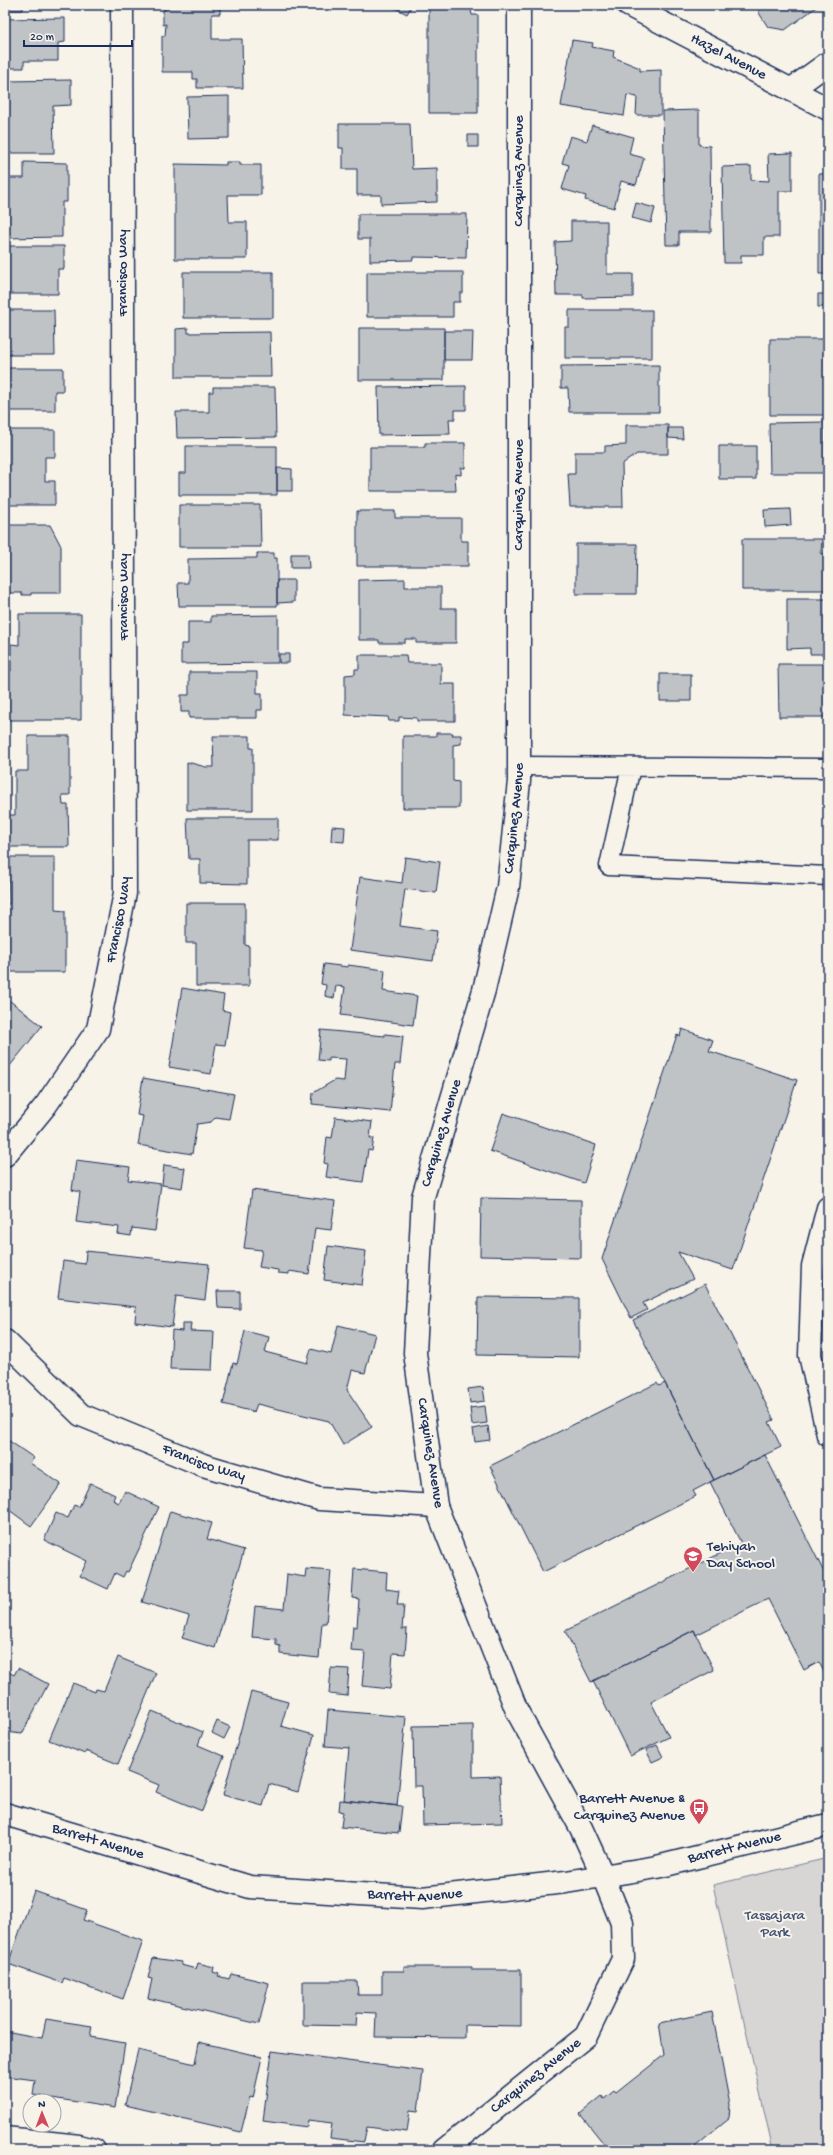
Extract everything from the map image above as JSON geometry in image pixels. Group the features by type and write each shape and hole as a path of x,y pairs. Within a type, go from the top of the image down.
{"street":[{"name":"Francisco Way","path":"5,1155 46,1105 98,1029 125,894 122,5"},
{"name":"Carquinez Avenue","path":"444,2150 586,2036 623,1959 622,1923 603,1876 581,1828 517,1711 436,1506 415,1354 423,1197 484,990 508,887 519,781 519,5"},
{"name":"Hazel Avenue","path":"628,5 828,109"},
{"path":"792,89 828,63"},
{"path":"828,1208 813,1266 810,1355 828,1435"},
{"name":"Francisco Way","path":"5,1341 81,1415 203,1465 319,1499 436,1506"},
{"name":"Barrett Avenue","path":"5,1814 250,1887 422,1898 566,1882 657,1867 828,1825"},
{"path":"5,2138 79,2146 94,2150"}],"lane":[{"path":"518,766 828,768"},
{"path":"631,767 609,866 828,876"}],"green space":[{"name":"Tassajara Park","path":"828,1858 828,2150 773,2150 713,1885"}],"building":[{"path":"5,5 23,5 23,10 5,10"},
{"path":"165,5 220,5 220,14 212,14 212,39 242,39 243,88 197,88 197,79 193,79 193,72 162,72 162,36 165,36 166,24 163,25 163,10 165,10"},
{"path":"389,5 412,5 407,14"},
{"path":"429,5 470,5 472,15 478,15 478,113 429,113"},
{"path":"759,5 819,5 785,30 768,27 759,13"},
{"path":"65,18 65,42 58,43 58,61 24,61 24,68 5,68 5,19"},
{"path":"572,40 593,43 592,47 614,51 613,57 640,68 640,71 661,70 661,115 636,115 637,97 627,95 624,116 561,106"},
{"path":"71,80 71,105 53,106 54,153 6,153 6,81"},
{"path":"229,96 229,138 188,139 187,97"},
{"path":"699,110 699,145 710,146 711,232 679,232 679,245 666,245 663,111"},
{"path":"339,124 410,124 412,169 437,168 437,202 381,204 381,195 357,195 357,169 343,169 343,148 339,148"},
{"path":"592,125 633,137 629,154 644,158 636,185 621,181 614,208 585,200 586,196 562,189 569,165 562,163 570,136 587,141"},
{"path":"468,135 478,135 478,147 468,147"},
{"path":"792,153 792,191 779,191 779,237 764,237 764,255 741,255 741,263 724,263 722,167 751,166 751,180 769,181 768,154"},
{"path":"24,162 67,163 67,202 62,202 62,237 5,238 5,178 24,178"},
{"path":"226,162 240,162 240,165 261,165 261,195 228,195 229,222 247,222 247,259 175,259 175,164 226,165"},
{"path":"819,174 828,174 828,280 826,274 819,274"},
{"path":"636,203 655,208 651,223 632,218"},
{"path":"358,214 467,214 466,258 413,257 413,260 370,261 370,239 358,239"},
{"path":"571,221 607,221 607,274 633,274 633,297 583,298 583,295 556,295 555,242 571,241"},
{"path":"5,246 64,246 64,269 58,269 58,294 5,294"},
{"path":"183,272 273,272 273,318 183,318"},
{"path":"367,272 463,272 463,293 460,293 460,302 453,302 453,317 367,317"},
{"path":"818,294 828,294 828,307 818,307"},
{"path":"5,306 6,310 54,310 55,355 5,355"},
{"path":"569,310 652,310 652,358 565,358 565,327 569,327"},
{"path":"188,328 188,333 270,332 271,377 176,377 176,329"},
{"path":"359,328 444,328 444,380 359,380"},
{"path":"444,331 473,331 472,360 444,360"},
{"path":"770,339 828,339 828,415 770,415"},
{"path":"5,364 6,368 63,368 63,391 55,391 55,411 5,411"},
{"path":"659,365 659,412 569,412 568,388 561,388 561,366"},
{"path":"466,386 466,410 455,410 455,419 449,419 450,434 379,435 378,387"},
{"path":"213,387 275,387 276,437 177,438 176,412 209,412 209,392 213,392"},
{"path":"825,422 825,473 770,473 769,423"},
{"path":"626,425 668,425 668,454 637,454 622,464 623,507 570,507 568,474 575,474 575,452 605,452 605,446 626,445"},
{"path":"668,428 682,428 683,439 668,438"},
{"path":"5,430 55,430 55,457 45,457 45,481 55,481 55,505 5,505"},
{"path":"425,443 465,443 465,468 461,468 461,475 455,474 456,491 370,491 370,447 425,447"},
{"path":"186,446 277,446 277,495 179,495 179,473 186,473"},
{"path":"719,446 756,446 756,479 719,479"},
{"path":"277,468 292,469 292,491 277,491"},
{"path":"179,505 260,505 261,547 179,547"},
{"path":"790,509 791,525 765,527 764,510"},
{"path":"357,511 395,511 395,518 461,518 461,541 468,541 468,566 357,566"},
{"path":"5,525 50,525 61,546 61,593 31,593 31,595 22,595 22,593 5,593"},
{"path":"742,539 822,539 821,554 828,554 828,590 742,590"},
{"path":"576,544 637,544 636,594 576,594"},
{"path":"257,553 274,553 274,558 277,558 277,606 179,606 178,583 188,583 188,559 257,558"},
{"path":"291,554 308,554 309,568 291,568"},
{"path":"405,579 405,587 441,587 441,608 456,608 456,643 416,643 416,639 405,639 405,643 379,643 379,640 359,640 359,580"},
{"path":"277,580 294,580 294,602 277,603"},
{"path":"787,599 828,599 828,654 810,654 810,648 787,649"},
{"path":"19,614 81,614 81,720 5,720 5,671 11,671 11,644 19,645"},
{"path":"278,615 278,663 181,664 181,644 188,644 188,622 211,622 211,616"},
{"path":"279,654 289,654 289,663 279,663"},
{"path":"359,655 406,655 407,663 441,663 441,684 455,684 455,721 417,721 417,718 399,717 399,721 389,721 388,717 345,715 345,675 355,674 355,669 359,669"},
{"path":"778,664 828,664 828,717 779,717"},
{"path":"189,672 257,672 257,693 262,693 262,710 257,710 257,718 189,718 189,712 181,712 181,695 189,695"},
{"path":"660,674 691,674 691,701 660,701"},
{"path":"436,733 453,733 452,735 461,735 461,744 453,745 453,781 459,782 459,808 403,808 403,736 436,736"},
{"path":"28,736 70,736 70,795 62,795 63,805 68,805 69,847 5,847 5,815 15,815 15,771 28,771"},
{"path":"213,736 250,736 250,748 253,748 253,810 187,810 187,762 206,767 214,767"},
{"path":"187,818 278,818 278,840 247,840 247,884 200,883 200,859 189,859"},
{"path":"332,826 345,827 344,842 331,841"},
{"path":"8,857 55,857 55,910 65,911 65,972 5,972 5,904 9,904"},
{"path":"405,857 440,862 436,893 405,889 400,926 437,931 433,961 350,950 360,877 402,883"},
{"path":"186,903 245,903 245,945 249,946 249,986 196,986 196,943 186,943"},
{"path":"324,964 348,967 348,965 385,970 383,991 417,996 413,1025 341,1015 345,987 336,986 334,998 325,996 326,985 321,984"},
{"path":"182,988 224,995 222,1010 230,1012 225,1045 216,1044 211,1074 169,1067"},
{"path":"5,997 42,1026 5,1072"},
{"path":"682,1029 713,1040 709,1051 797,1080 733,1270 678,1252 693,1279 643,1303 647,1310 631,1318 602,1259 677,1035 680,1036"},
{"path":"321,1030 385,1036 385,1034 403,1036 400,1064 395,1064 390,1112 312,1104 313,1093 335,1080 344,1081 346,1059 329,1058 329,1061 318,1060"},
{"path":"143,1078 234,1094 229,1119 216,1117 211,1122 197,1124 192,1154 138,1145 143,1116 137,1115"},
{"path":"503,1113 596,1145 584,1183 490,1151"},
{"path":"335,1117 372,1122 370,1138 374,1138 372,1151 368,1150 363,1182 326,1177 328,1164 324,1163 327,1137 332,1138"},
{"path":"76,1160 130,1167 128,1180 161,1184 155,1231 132,1228 131,1236 118,1234 119,1227 76,1222 80,1192 72,1190"},
{"path":"164,1165 185,1168 182,1188 162,1185"},
{"path":"252,1190 335,1201 331,1230 315,1228 309,1274 289,1271 289,1274 278,1273 278,1270 259,1267 262,1250 244,1248"},
{"path":"481,1198 581,1200 581,1258 480,1256"},
{"path":"328,1246 366,1251 362,1285 324,1280"},
{"path":"86,1251 209,1264 205,1300 176,1296 172,1327 135,1322 136,1307 58,1298 63,1261 85,1264"},
{"path":"705,1284 774,1420 769,1422 781,1447 714,1480 633,1320"},
{"path":"217,1291 240,1291 240,1309 218,1308"},
{"path":"478,1297 579,1298 579,1357 477,1355"},
{"path":"182,1323 191,1323 190,1331 214,1332 212,1370 170,1369 172,1330 182,1331"},
{"path":"338,1325 375,1334 365,1373 352,1370 347,1390 372,1427 343,1445 329,1421 257,1404 254,1412 223,1404 233,1363 237,1364 245,1331 269,1337 265,1352 307,1363 311,1349 331,1354"},
{"path":"657,1383 659,1386 665,1383 714,1480 693,1491 696,1496 543,1572 490,1466"},
{"path":"483,1387 485,1401 470,1403 468,1389"},
{"path":"485,1406 487,1423 472,1425 470,1408"},
{"path":"488,1426 490,1440 475,1442 473,1429"},
{"path":"5,1438 34,1458 30,1463 61,1484 31,1526 5,1507"},
{"path":"765,1455 828,1580 828,1680 819,1662 804,1670 768,1599 696,1635 694,1630 591,1682 565,1631 741,1543 710,1482"},
{"path":"90,1483 115,1495 113,1500 119,1503 125,1491 159,1507 128,1572 126,1571 123,1577 115,1573 108,1589 80,1576 87,1561 44,1540 56,1513 68,1518 74,1505 79,1507"},
{"path":"170,1511 212,1523 207,1539 244,1550 215,1648 182,1638 189,1616 142,1602"},
{"path":"306,1569 331,1571 326,1623 322,1623 319,1658 280,1654 280,1646 276,1645 276,1639 252,1637 255,1606 284,1609 287,1574 305,1577"},
{"path":"354,1569 387,1572 386,1589 399,1591 397,1605 404,1605 402,1629 407,1629 405,1654 393,1653 390,1689 362,1686 365,1652 351,1651 353,1626 357,1627 359,1599 352,1598"},
{"path":"694,1630 714,1670 651,1702 669,1737 630,1756 593,1681"},
{"path":"118,1657 156,1673 118,1764 86,1751 85,1754 49,1740 73,1683 95,1692 96,1689 104,1691"},
{"path":"18,1668 48,1684 22,1734 5,1732 5,1670 14,1675"},
{"path":"331,1668 349,1669 347,1696 329,1694"},
{"path":"251,1692 288,1702 281,1726 314,1735 298,1792 269,1784 263,1806 223,1795"},
{"path":"328,1710 406,1717 397,1806 344,1800 349,1748 325,1746"},
{"path":"152,1711 203,1732 198,1745 224,1756 202,1811 156,1792 159,1785 127,1772"},
{"path":"217,1721 230,1727 224,1739 212,1733"},
{"path":"473,1725 473,1777 500,1776 502,1823 423,1825 422,1786 414,1786 413,1726"},
{"path":"657,1745 663,1757 652,1762 646,1750"},
{"path":"340,1800 402,1806 399,1833 341,1827 343,1812 339,1811"},
{"path":"34,1891 87,1910 83,1920 143,1941 123,1999 64,1978 62,1983 8,1964"},
{"path":"153,1958 181,1962 181,1965 196,1969 198,1963 214,1967 213,1972 219,1974 218,1976 229,1979 231,1974 269,1983 259,2024 148,1998 152,1979 148,1978"},
{"path":"404,1967 472,1967 472,1970 521,1970 521,2026 465,2025 465,2038 375,2037 376,2013 357,2012 356,2026 303,2025 303,1981 357,1981 358,1995 382,1995 382,1971 404,1971"},
{"path":"712,2012 730,2105 729,2118 690,2150 609,2150 580,2114 602,2096 604,2099 614,2091 616,2093 664,2055 659,2023"},
{"path":"46,2019 92,2026 90,2037 125,2043 115,2108 62,2100 62,2093 33,2093 35,2080 5,2076 5,2031 42,2038"},
{"path":"199,2042 262,2057 253,2098 250,2097 241,2132 125,2105 138,2050 195,2064"},
{"path":"272,2051 423,2071 418,2111 410,2110 407,2132 367,2127 364,2142 330,2138 332,2123 308,2120 307,2127 263,2121"}],"place":[{"name":"Tehiyah Day School","path":"693,1573"},
{"name":"Barrett Avenue & Carquinez Avenue","path":"699,1825"}]}
